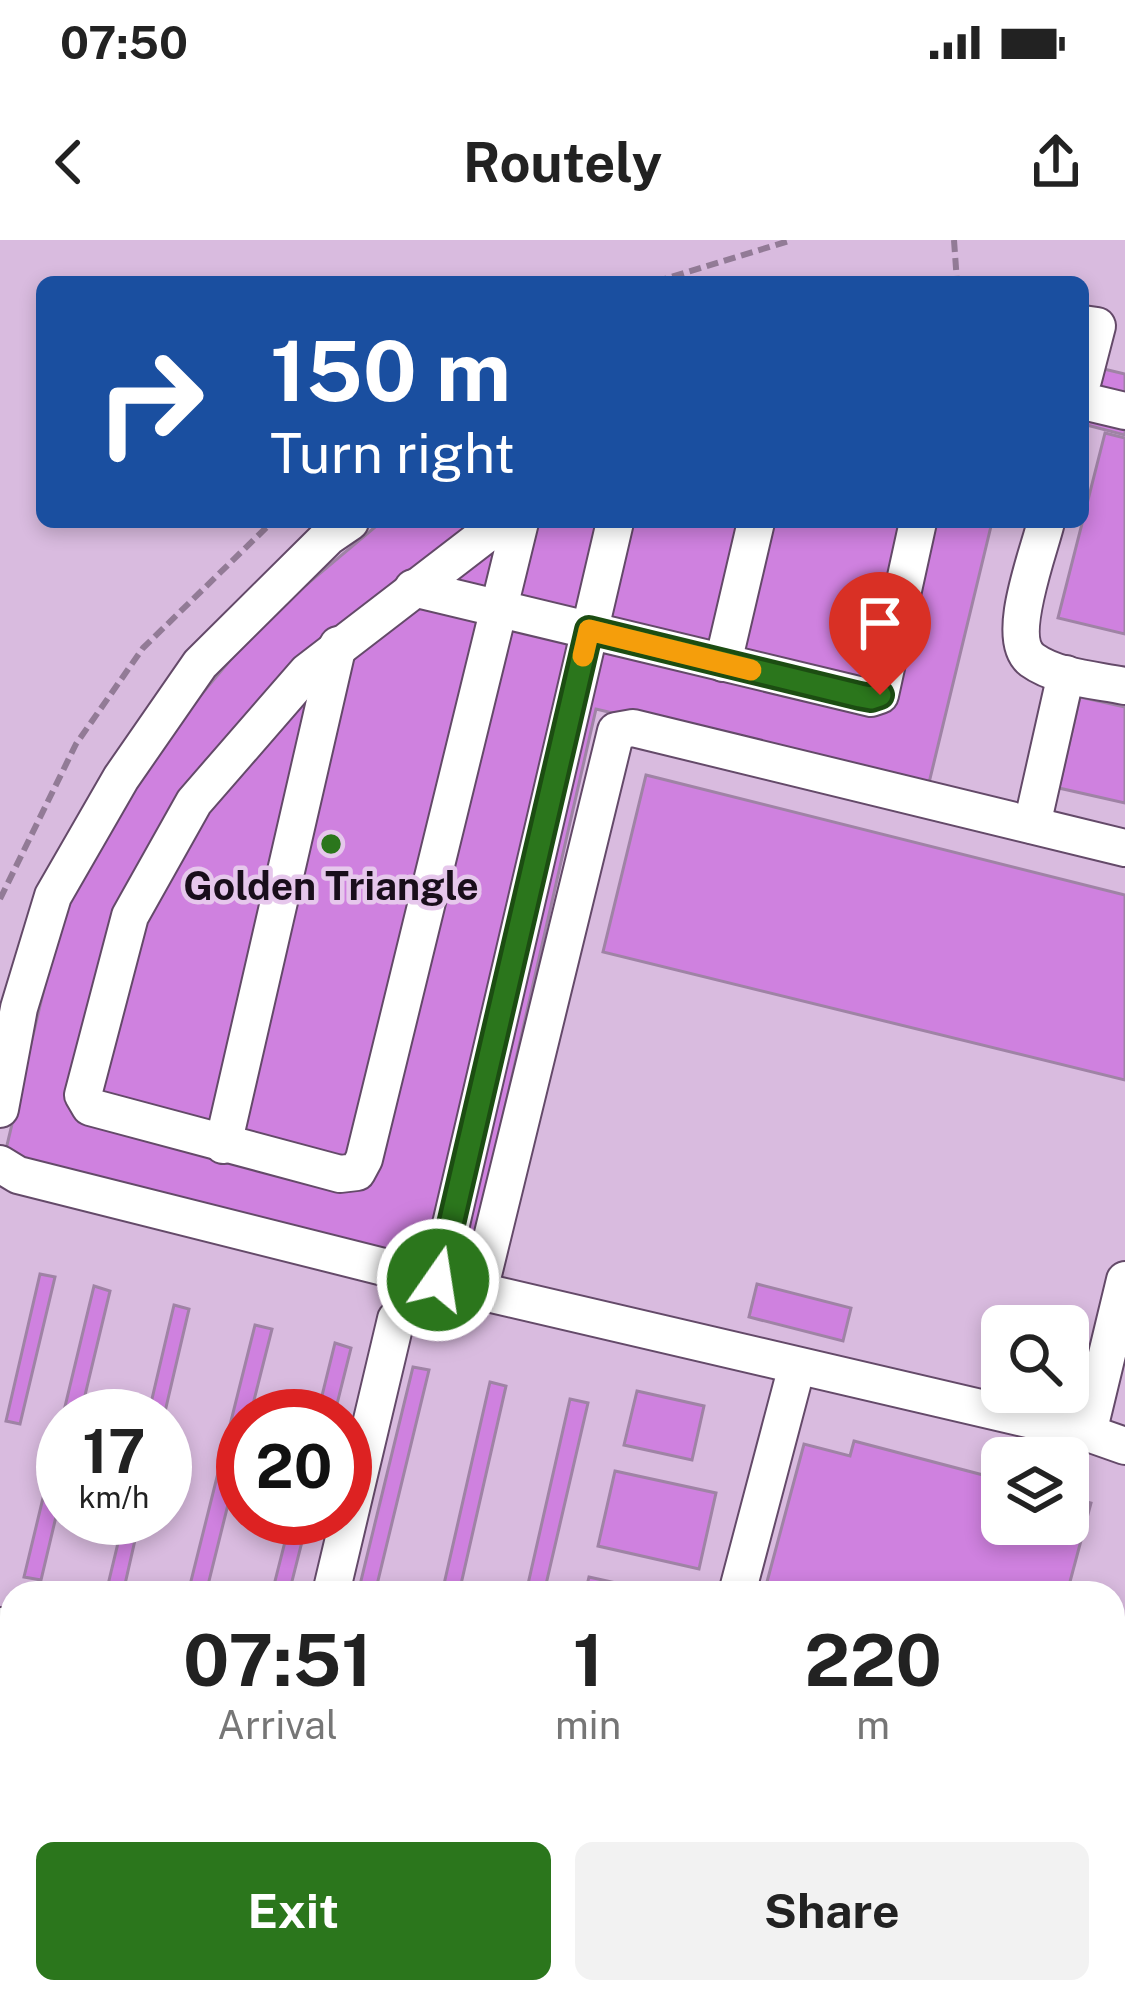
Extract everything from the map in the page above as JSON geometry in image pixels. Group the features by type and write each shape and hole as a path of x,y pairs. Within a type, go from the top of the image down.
{"lane":[{"path":"1089,325 1097,326 1089,357"},
{"path":"1089,403 1125,412"},
{"path":"0,1109 19,1008 53,896 121,778 200,664 341,528"},
{"path":"494,528 307,672 194,802 130,916 83,1094 90,1107 340,1174 357,1172 364,1159 519,528"},
{"path":"438,1280 614,528"},
{"path":"723,663 755,528"},
{"path":"413,588 871,698 880,695 917,528"},
{"path":"1044,528 1019,626 1021,648 1033,661 1066,674 1125,686"},
{"path":"223,1145 338,645"},
{"path":"1032,825 1066,674"},
{"path":"479,1291 616,731 633,728 1125,848"},
{"path":"0,1164 18,1175 479,1291 1088,1433 1125,1446"},
{"path":"1088,1433 1125,1280"},
{"path":"334,1581 396,1319"},
{"path":"740,1581 797,1366"}],"path":[{"path":"674,276 791,240"},
{"path":"954,240 957,276"},
{"path":"0,899 76,744 143,648 266,528"}],"building":[{"path":"1089,365 1125,374 1125,435 1089,426"},
{"path":"1105,433 1125,438 1125,634 1058,618 1081,528 1089,528 1089,496"},
{"name":"Golden Triangle","path":"374,528 991,528 928,787 596,709 468,1269 4,1158 65,900 147,759 263,621"},
{"path":"1080,697 1125,707 1125,803 1059,788"},
{"path":"646,775 1125,895 1125,1080 603,952"},
{"path":"40,1274 55,1277 20,1424 6,1421"},
{"path":"757,1284 851,1308 843,1341 749,1317"},
{"path":"94,1286 110,1291 86,1389 69,1389"},
{"path":"174,1305 189,1309 170,1389 154,1389"},
{"path":"255,1325 272,1329 257,1389 239,1389"},
{"path":"335,1343 351,1348 341,1389 324,1389"},
{"path":"413,1367 429,1370 378,1581 361,1581"},
{"path":"490,1382 506,1386 462,1581 445,1581"},
{"path":"637,1391 704,1406 692,1460 624,1445"},
{"path":"570,1399 588,1403 547,1581 529,1581"},
{"path":"854,1441 981,1474 981,1545 1080,1545 1070,1581 767,1581 804,1444 850,1456"},
{"path":"615,1471 716,1493 699,1569 598,1546"},
{"path":"216,1481 218,1545 209,1581 191,1581"},
{"path":"36,1527 36,1545 49,1545 41,1580 24,1577"},
{"path":"118,1545 134,1545 126,1581 109,1581"},
{"path":"284,1545 301,1545 292,1581 275,1581"}],"slow traffic":[{"path":"583,656 589,630 751,670"}],"place":[{"name":"Golden Triangle","path":"331,844"}],"route":[{"path":"438,1280 589,630 860,696 880,695"}]}
